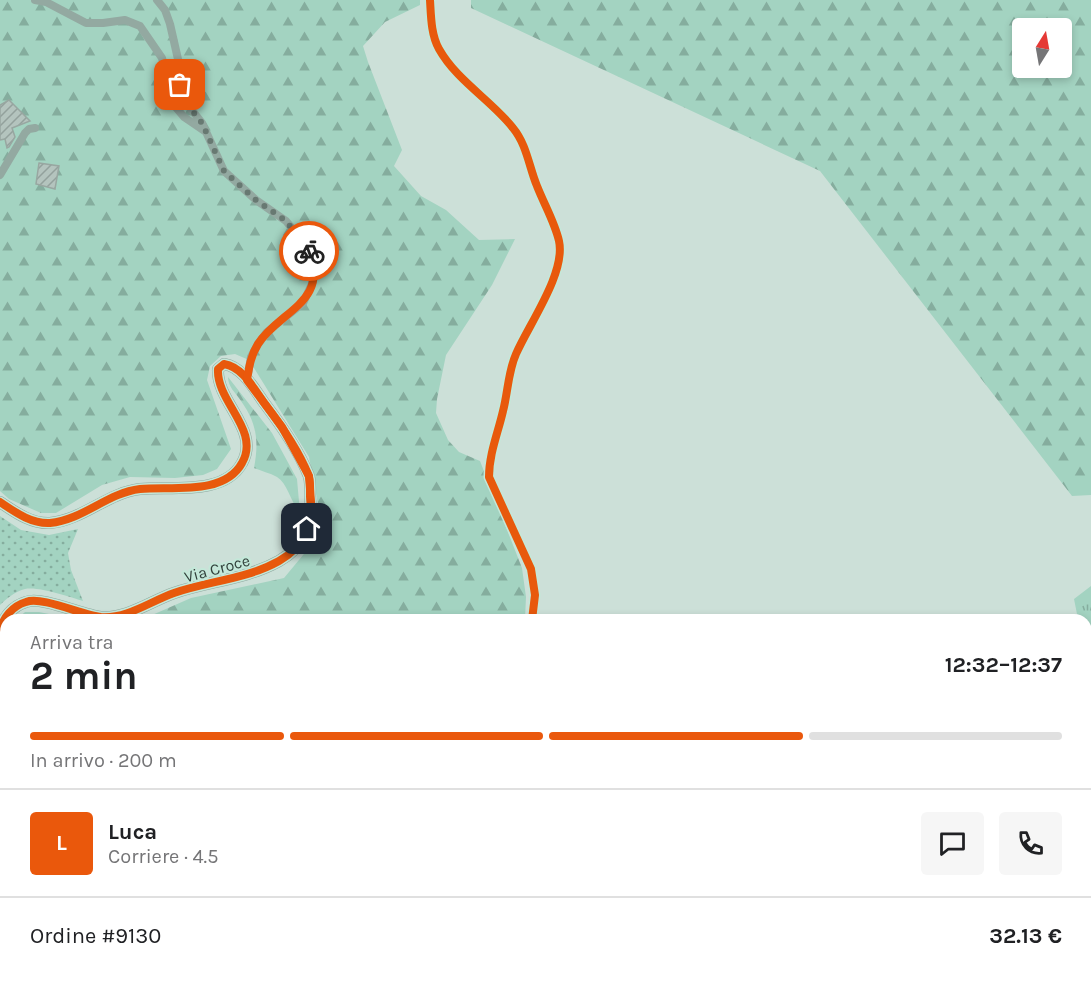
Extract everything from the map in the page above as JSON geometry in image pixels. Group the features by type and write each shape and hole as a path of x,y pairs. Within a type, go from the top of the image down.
{"street":[{"path":"35,0 46,2 86,23 125,20 140,26 162,58 173,104 184,117 207,132"},
{"path":"158,0 170,24 180,68 183,99 207,132 224,171 256,200 286,221 309,249 314,262 312,284 303,303 267,332 258,344 251,357 247,380"},
{"path":"430,0 433,30 438,48 450,65 513,127 524,143 529,165 559,240 561,254 556,272 515,354 504,409 489,463 489,477 531,569 535,595 533,614"},
{"path":"0,175 25,133 35,128"},
{"name":"Via Croce","path":"0,502 26,519 49,523 73,517 127,492 204,487 229,478 243,463 246,447 245,435 239,420 220,390 217,380 218,369 224,364 234,366 282,427 309,476 312,515 302,543 281,560 257,572 209,582 174,593 124,614"},
{"name":"Via Croce","path":"8,614 27,601 90,614"}],"green space":[{"path":"0,0 420,0 420,5 385,22 363,46 402,150 394,166 421,196 446,210 479,240 515,239 492,285 446,355 436,413 448,440 459,452 480,461 522,568 526,597 525,614 154,614 191,598 284,578 313,543 320,515 309,457 249,360 235,354 221,356 210,366 207,380 231,449 217,469 203,475 175,478 130,477 102,485 56,513 41,513 9,499 0,491"},
{"path":"471,0 1091,0 1091,495 1072,496 820,171 471,8"},
{"path":"228,377 272,433 297,479 300,513 281,480 254,468 256,441 253,425 246,409 231,387"},
{"path":"0,516 21,530 49,535 78,529 68,553 71,570 83,601 31,588 18,592 0,605"},
{"path":"1091,586 1091,614 1077,614 1074,599"},
{"path":"39,612 49,614 23,614"}],"building":[{"path":"9,100 30,121 12,128 15,137 7,148 5,139 0,140 0,105"},
{"path":"39,163 59,166 55,189 36,184"}],"cycle path":[{"path":"430,0 436,44 455,71 504,118 518,135 559,241 560,254 552,283 513,361 489,468 489,477 531,569 535,595 533,614"},
{"path":"0,502 30,519 50,523 73,517 128,491 196,487 223,481 242,463 246,451 246,439 242,427 219,381 218,369 224,364 237,369 283,429 309,476 311,507 305,534 295,549 267,567 174,593 123,614"},
{"path":"8,614 16,606 33,601 86,614"}],"way so far":[{"path":"180,85 183,99 202,123 224,171 256,200 286,221 309,251"}],"route":[{"path":"307,529 312,515 309,476 282,427 247,380 251,357 258,344 267,332 303,303 312,284 314,272 314,262 309,251"}]}
